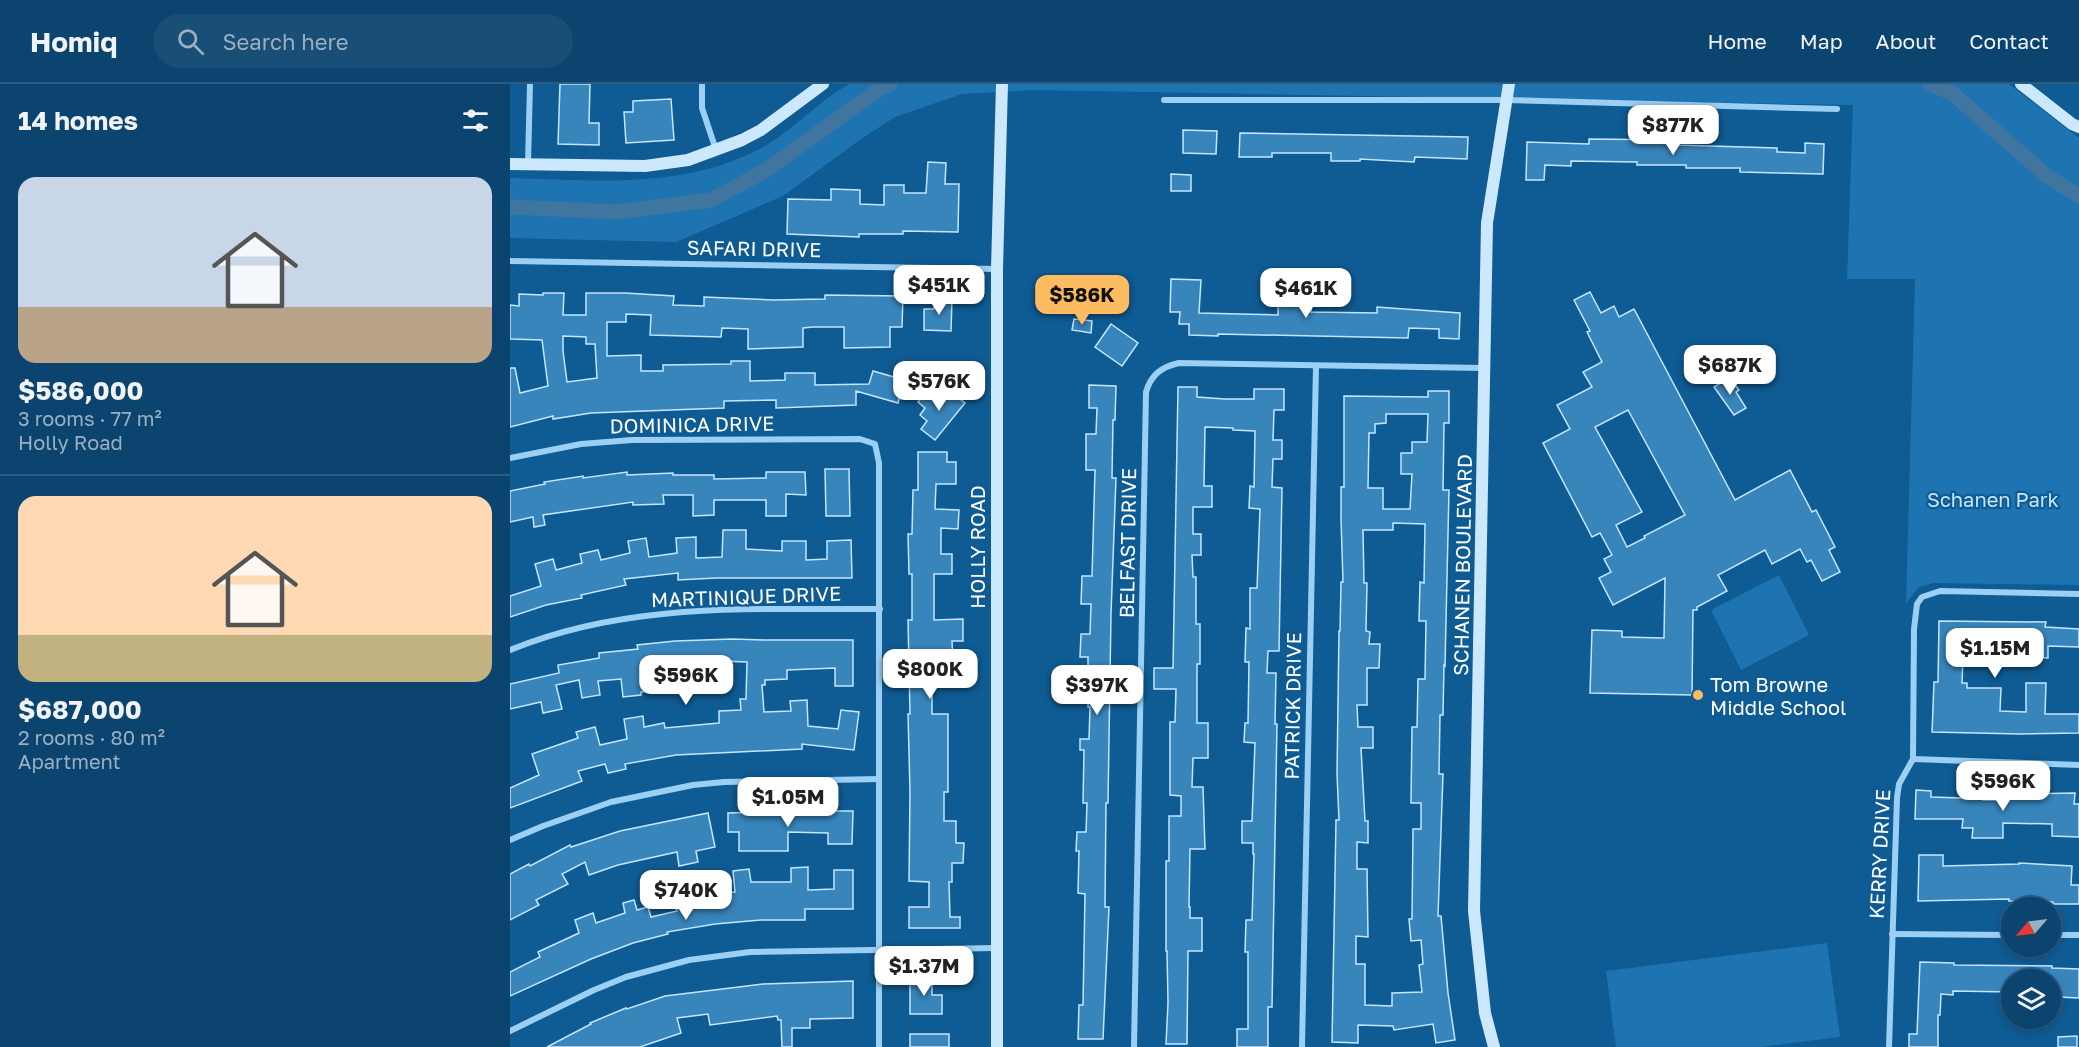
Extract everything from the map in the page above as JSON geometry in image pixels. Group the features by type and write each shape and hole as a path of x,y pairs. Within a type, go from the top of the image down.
{"street":[{"path":"528,165 530,84"},
{"path":"702,84 702,108 716,150"},
{"path":"510,164 645,166 688,160 761,130 823,84"},
{"name":"HOLLY ROAD","path":"997,1047 997,269 1002,84"},
{"name":"SCHANEN BOULEVARD","path":"1494,1047 1485,1013 1474,911 1487,223 1509,84"},
{"path":"2021,84 2079,127"},
{"path":"1164,100 1505,100 1837,109"},
{"name":"SAFARI DRIVE","path":"510,261 997,269"},
{"name":"BELFAST DRIVE","path":"1134,1047 1146,392 1150,381 1168,365 1179,363 1485,368"},
{"name":"PATRICK DRIVE","path":"1302,1047 1316,366"},
{"name":"DOMINICA DRIVE","path":"510,458 581,444 632,440 860,439 875,444 879,463 879,609"},
{"name":"KERRY DRIVE","path":"1889,1047 1897,798 1899,784 1913,759 1914,629 1917,604 1922,597 1940,591 2079,594"},
{"path":"879,609 879,1047"},
{"name":"MARTINIQUE DRIVE","path":"510,650 576,628 638,615 686,611 879,609"},
{"path":"1913,759 2079,765"},
{"path":"510,840 562,818 611,802 693,785 724,782 879,779"},
{"path":"1892,934 2001,934"},
{"path":"2061,935 2079,935"},
{"path":"510,1030 626,977 689,960 750,952 996,948"}],"green space":[{"name":"Schanen Park","path":"849,84 2009,84 2079,138 2079,585 1933,583 1919,587 1906,603 1915,279 1847,279 1853,105 1034,90 962,94 895,117 783,196 676,242 510,238 510,178 638,180 701,171 731,161 773,141 826,99"},
{"path":"1779,575 1809,635 1741,670 1711,610"},
{"path":"1827,943 1840,1037 1761,1047 1616,1047 1606,971"}],"building":[{"path":"560,84 590,84 589,123 599,123 599,145 558,144"},
{"path":"671,99 674,140 626,143 624,112 633,112 633,101"},
{"path":"1183,130 1217,131 1216,154 1183,153"},
{"path":"1240,133 1468,137 1467,159 1415,157 1414,162 1360,159 1360,161 1331,161 1331,153 1272,153 1272,157 1239,157"},
{"path":"1589,139 1677,140 1677,145 1777,148 1777,152 1805,153 1805,143 1824,144 1823,174 1740,172 1740,168 1686,168 1686,165 1637,165 1637,162 1571,161 1571,166 1545,165 1544,180 1526,180 1527,142 1589,144"},
{"path":"928,162 946,163 945,184 959,184 958,232 903,231 903,234 859,234 859,237 787,234 788,199 831,200 831,189 860,190 860,204 884,205 884,185 904,185 904,193 926,193"},
{"path":"1171,174 1191,175 1191,191 1171,191"},
{"path":"1171,279 1201,280 1199,313 1278,315 1278,300 1312,300 1311,312 1377,313 1377,307 1460,313 1459,339 1439,338 1439,329 1409,328 1408,338 1189,335 1189,324 1179,324 1180,312 1170,312"},
{"path":"1590,292 1601,313 1614,306 1619,317 1634,309 1735,500 1790,470 1812,512 1816,510 1835,547 1829,550 1840,572 1822,581 1811,560 1807,562 1800,549 1772,564 1765,550 1718,575 1727,591 1697,607 1697,610 1693,610 1692,695 1590,693 1592,630 1622,631 1622,637 1664,638 1665,578 1613,605 1599,578 1611,572 1604,559 1612,555 1600,533 1592,537 1543,443 1570,429 1557,405 1592,387 1583,372 1602,362 1587,332 1590,331 1574,300","holes":["1628,410 1685,515 1627,547 1616,525 1642,512 1595,427"]},
{"path":"543,293 564,293 563,315 586,315 586,293 674,296 673,305 704,306 704,297 774,300 825,299 825,295 903,296 902,327 890,327 890,347 844,348 844,327 813,327 803,328 803,347 748,349 748,329 722,328 721,337 650,335 651,315 626,314 626,322 607,322 607,356 641,355 641,371 663,371 663,365 731,364 731,361 750,361 750,381 785,380 785,373 815,373 815,385 869,384 873,371 894,377 897,366 907,369 898,403 856,391 856,405 776,408 776,400 724,401 724,408 591,413 553,419 553,416 510,427 510,368 515,368 520,393 548,386 542,340 510,339 510,305 519,306 519,294 543,295","holes":["563,336 586,337 586,344 595,344 597,378 567,382"]},
{"path":"934,299 952,299 951,331 924,330 924,309 934,309"},
{"path":"1074,319 1092,321 1091,333 1072,330"},
{"path":"1111,324 1138,343 1122,366 1095,347"},
{"path":"1730,377 1739,390 1736,392 1746,408 1734,415 1714,387"},
{"path":"1089,385 1116,386 1112,478 1116,478 1108,803 1106,803 1105,907 1109,907 1103,1039 1078,1039 1079,1005 1083,1005 1085,894 1078,893 1079,851 1076,851 1077,832 1086,832 1087,803 1083,803 1084,750 1080,750 1080,739 1089,739 1090,707 1088,707 1088,657 1080,657 1081,634 1090,634 1091,604 1081,604 1082,576 1092,576 1095,470 1086,470 1086,434 1096,434 1097,408 1089,408"},
{"path":"1178,387 1197,387 1197,397 1225,399 1254,399 1254,389 1284,389 1284,410 1274,410 1273,440 1282,440 1282,459 1273,459 1272,487 1282,488 1279,651 1268,651 1267,673 1276,673 1275,724 1277,724 1272,1007 1268,1007 1268,1047 1237,1047 1237,1029 1248,1029 1246,920 1252,920 1254,854 1253,843 1242,843 1242,821 1252,821 1255,743 1244,742 1245,723 1248,723 1249,662 1245,662 1246,628 1250,629 1250,588 1257,588 1260,509 1249,508 1250,486 1254,487 1255,431 1205,427 1204,486 1212,486 1212,507 1193,507 1193,534 1201,534 1201,555 1192,555 1193,577 1196,577 1196,624 1200,624 1197,723 1208,723 1208,758 1193,758 1192,787 1203,787 1205,849 1190,849 1189,907 1190,918 1202,918 1202,951 1188,951 1187,1044 1166,1044 1168,1003 1166,861 1169,861 1169,816 1181,816 1181,796 1170,795 1170,722 1175,722 1176,689 1154,689 1154,668 1173,668"},
{"path":"930,388 944,399 950,392 965,403 935,440 921,429 927,421 920,415 925,408 918,402"},
{"path":"1428,391 1449,391 1449,423 1444,423 1443,490 1449,490 1445,666 1443,715 1440,715 1439,774 1443,774 1438,916 1441,916 1455,1040 1436,1043 1433,1024 1394,1030 1393,1026 1358,1025 1358,1043 1332,1042 1336,820 1339,820 1337,774 1339,631 1341,582 1343,582 1341,487 1344,487 1344,396 1428,397","holes":["1386,414 1428,414 1427,442 1412,442 1412,453 1401,453 1401,474 1412,474 1410,509 1383,509 1383,488 1368,488 1369,433 1375,433 1375,424 1386,423","1393,523 1425,524 1424,583 1420,582 1419,621 1426,621 1425,679 1418,679 1417,727 1412,727 1411,803 1421,803 1421,829 1413,829 1412,919 1409,919 1411,941 1421,940 1423,964 1419,965 1422,992 1392,993 1392,1006 1365,1005 1365,964 1356,964 1356,936 1368,937 1367,869 1357,869 1357,842 1368,843 1361,748 1373,748 1373,727 1358,727 1357,705 1367,705 1367,668 1379,668 1380,644 1369,644 1370,632 1366,631 1367,583 1364,583 1363,530 1393,530"]},
{"path":"918,452 947,452 947,462 956,462 956,484 936,484 935,509 959,510 958,529 941,528 941,554 952,554 952,574 934,574 934,620 963,619 963,641 952,641 953,662 932,662 932,714 948,714 948,792 944,792 944,821 956,821 956,843 964,843 963,863 952,863 952,882 949,882 950,917 960,917 960,928 909,928 909,907 929,907 929,882 909,881 908,620 912,620 912,574 909,574 908,534 912,534 913,490 918,490"},
{"path":"825,469 849,469 850,516 826,516"},
{"path":"627,472 627,475 673,473 673,475 714,475 714,479 766,478 766,472 805,472 806,495 786,494 786,516 766,516 766,500 714,500 714,515 693,516 693,495 663,495 664,504 633,505 633,502 543,515 545,525 534,527 533,517 510,522 510,491 545,484 544,482"},
{"path":"723,530 746,530 746,549 782,551 782,541 806,541 806,560 827,559 827,541 851,540 852,578 678,580 678,573 624,579 626,585 581,595 582,598 546,605 510,617 510,596 541,586 535,564 553,559 556,570 582,563 580,554 598,550 601,560 630,553 628,541 646,538 649,557 677,553 676,538 696,537 696,558 722,557"},
{"path":"1939,621 2046,622 2045,627 2079,629 2079,647 2048,646 2048,658 2026,657 2026,652 1975,652 1975,659 1963,659 1962,683 1967,683 1967,688 2001,688 2000,711 2026,712 2026,683 2046,683 2045,714 2079,714 2079,733 1932,732 1934,682 1938,682"},
{"path":"732,639 853,640 853,686 835,686 835,668 787,670 787,679 765,680 765,685 762,685 764,712 791,711 790,701 807,700 808,726 838,729 841,710 859,712 854,750 802,744 802,749 676,755 625,764 626,769 608,773 605,764 578,771 582,781 510,808 510,788 539,775 532,754 578,738 576,732 595,727 600,745 627,739 624,719 643,716 644,727 664,723 665,728 719,723 719,711 741,710 740,699 746,699 747,662 720,661 721,671 702,672 703,683 670,684 670,689 641,692 641,695 623,697 621,679 598,681 600,695 582,698 579,680 556,685 562,709 543,713 541,702 510,709 510,684 559,673 558,665 599,658 599,653 638,649 637,645"},
{"path":"1916,790 1931,791 1931,797 1963,798 1963,790 1983,791 1983,800 2007,800 2007,794 2075,793 2074,804 2079,804 2079,837 2052,836 2052,824 2003,823 2003,838 1972,838 1973,828 1962,828 1963,819 1915,819"},
{"path":"853,811 852,844 828,844 828,833 788,832 788,851 739,851 739,832 728,832 728,813"},
{"path":"708,813 715,847 696,851 698,862 679,866 677,852 618,865 589,875 585,862 562,874 568,884 536,900 539,905 510,920 510,874 570,845 571,847 620,831"},
{"path":"1919,855 1943,855 1943,866 2019,863 2072,866 2071,885 2079,885 2079,904 2061,904 2061,897 1918,901"},
{"path":"808,867 808,890 834,889 834,870 853,870 853,909 805,909 805,920 761,920 715,924 667,932 668,934 633,943 591,959 510,996 510,972 540,957 538,952 579,933 575,920 593,913 596,923 625,913 623,903 634,900 637,910 648,907 651,917 677,911 676,909 724,900 724,893 735,892 733,871 749,869 751,882 791,882 791,868"},
{"path":"1920,962 1954,963 1954,965 2052,966 2052,968 2079,969 2079,998 2061,997 2061,969 2001,969 2001,992 1953,991 1953,995 1941,994 1940,1015 1938,1015 1938,1047 1909,1047 1909,1034 1917,1034"},
{"path":"910,976 932,976 932,995 942,995 942,1014 910,1014"},
{"path":"853,981 853,1018 810,1019 810,1028 792,1028 792,1047 782,1047 781,1020 778,1020 777,1016 710,1025 708,1014 677,1018 681,1033 640,1047 547,1047 590,1023 626,1008 665,996 763,984"},
{"path":"910,1034 949,1034 949,1047 910,1047"},
{"path":"2077,1036 2077,1047 2058,1047 2058,1037"}],"waterway":[{"path":"510,207 617,212 711,200 765,171 881,88 890,84"},
{"path":"1930,84 1952,93 2047,176 2079,196"}],"place":[{"name":"Tom Browne Middle School","path":"1698,695"}]}
